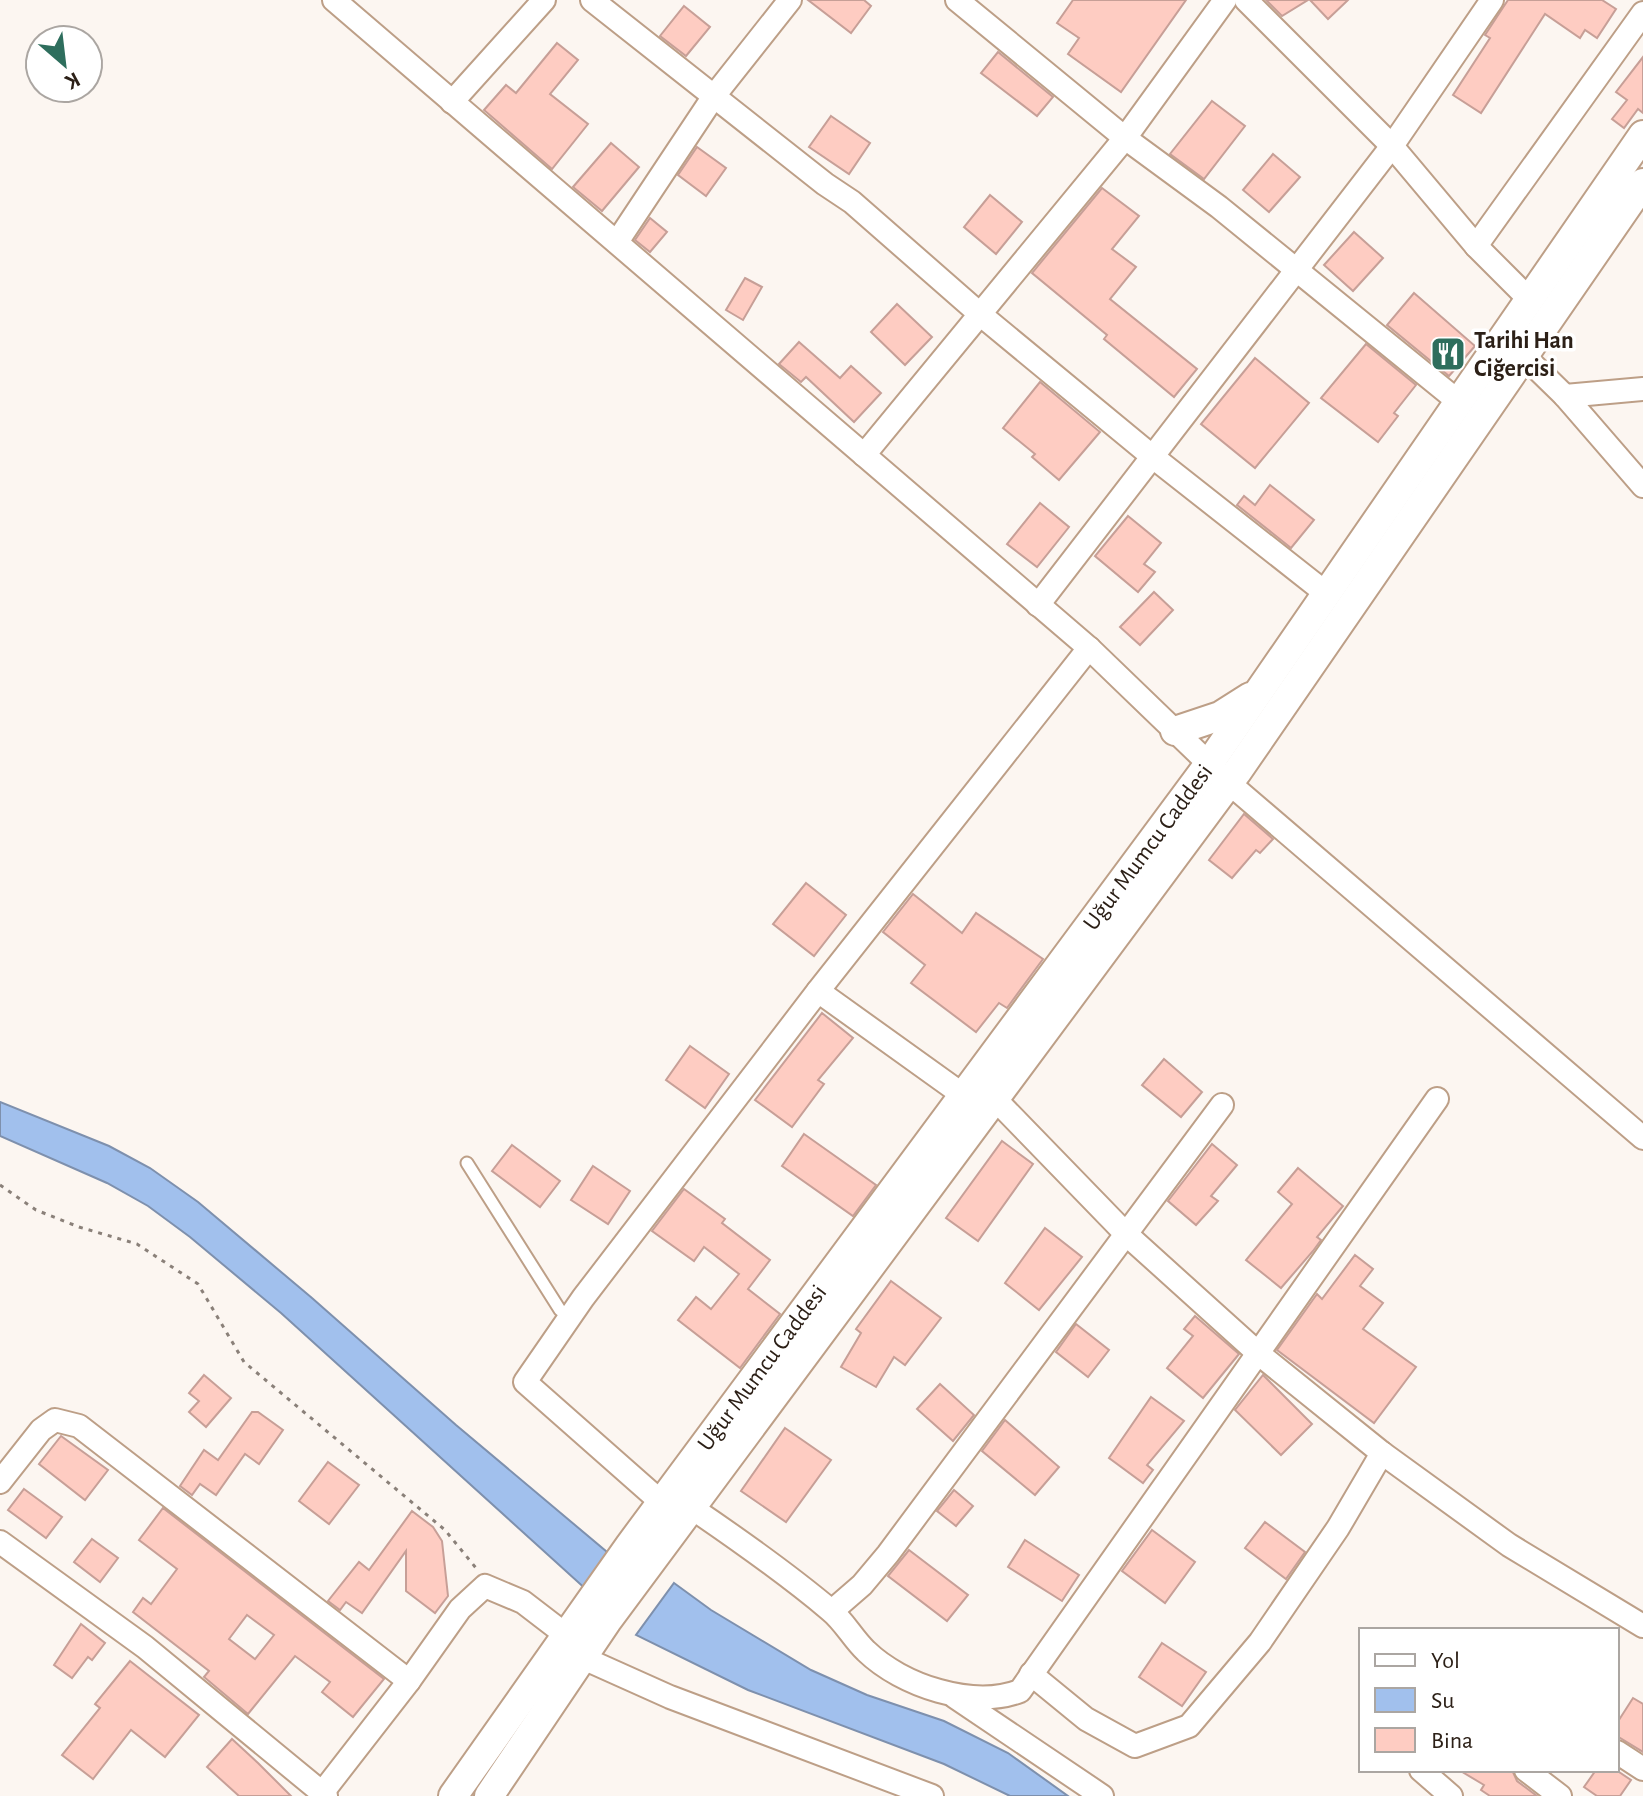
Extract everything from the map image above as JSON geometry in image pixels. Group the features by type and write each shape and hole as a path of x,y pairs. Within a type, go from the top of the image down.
{"street":[{"path":"334,0 1089,648 1219,774 1643,1138"},
{"path":"452,102 544,0"},
{"path":"592,0 852,202 981,315 1153,457 1327,594"},
{"path":"617,242 714,96 790,0"},
{"path":"957,0 1125,138 1219,207 1459,402"},
{"path":"864,455 1125,138 1225,0"},
{"path":"1246,0 1392,146 1476,246 1540,308"},
{"path":"1038,605 1392,146 1492,0"},
{"path":"1476,246 1643,13"},
{"name":"Uğur Mumcu Caddesi","path":"641,1553 692,1508 995,1099 1540,308 1643,135"},
{"name":"Uğur Mumcu Caddesi","path":"1540,308 1643,183"},
{"path":"1512,349 1565,396 1643,486"},
{"name":"Uğur Mumcu Caddesi","path":"641,1553 661,1502 963,1095 1219,774 1260,690 1459,402 1512,349"},
{"path":"1565,396 1643,389"},
{"path":"661,1502 525,1382 569,1318 818,991 1089,648"},
{"path":"1175,731 1220,716 1260,690"},
{"path":"818,991 963,1095"},
{"path":"995,1099 1126,1234 1259,1354 1382,1453 1509,1545 1643,1626"},
{"path":"954,1696 1002,1698 1020,1691 1437,1099"},
{"path":"832,1611 862,1585 888,1554 1222,1105"},
{"path":"0,1482 41,1430 55,1420 79,1426 409,1681"},
{"path":"1031,1674 1086,1719 1135,1746 1189,1726 1260,1642 1338,1528 1382,1453"},
{"path":"692,1508 761,1555 832,1611 867,1652 901,1675 954,1696 1102,1796"},
{"path":"0,1542 145,1647 323,1795 460,1609 485,1586 523,1602 566,1635"},
{"path":"453,1796 566,1635 596,1614 641,1553"},
{"path":"489,1796 583,1658 596,1614"},
{"path":"583,1658 670,1697 932,1796"},
{"path":"1619,1753 1643,1769"},
{"path":"1423,1772 1451,1796"},
{"path":"1529,1772 1560,1796"}],"lane":[{"path":"467,1163 560,1310 569,1318"}],"path":[{"path":"0,1185 36,1210 137,1244 198,1284 244,1362 445,1530 474,1563 485,1586"}],"water":[{"path":"0,1102 109,1146 150,1168 198,1202 613,1557 589,1592 281,1313 190,1237 148,1206 107,1183 0,1136"},
{"path":"674,1583 711,1610 811,1670 867,1695 944,1721 1008,1753 1068,1796 1010,1796 944,1764 748,1690 636,1635"}],"building":[{"path":"808,0 864,0 871,6 851,33"},
{"path":"1073,0 1186,0 1121,92 1068,54 1079,38 1057,23"},
{"path":"1266,0 1308,0 1282,16"},
{"path":"1310,0 1348,0 1328,19"},
{"path":"1508,0 1602,0 1616,9 1597,38 1585,30 1580,38 1545,14 1481,113 1453,95 1490,38 1485,35"},
{"path":"684,6 710,27 686,56 660,36"},
{"path":"557,43 578,60 550,94 588,124 552,169 484,110 506,85 516,93"},
{"path":"998,52 1053,97 1037,116 981,73"},
{"path":"1643,57 1643,113 1638,109 1624,128 1612,119 1627,100 1616,92"},
{"path":"1212,101 1245,126 1204,179 1170,154"},
{"path":"831,116 870,143 849,174 809,147"},
{"path":"611,143 639,167 602,211 573,187"},
{"path":"697,147 726,168 706,196 678,175"},
{"path":"1273,154 1300,177 1269,212 1243,190"},
{"path":"1102,188 1139,216 1112,249 1136,267 1110,299 1197,369 1174,397 1104,339 1107,335 1032,273"},
{"path":"990,195 1022,222 996,254 964,227"},
{"path":"650,218 667,232 650,252 635,240"},
{"path":"1354,232 1383,258 1353,291 1324,265"},
{"path":"745,278 762,287 743,320 726,310"},
{"path":"1414,293 1475,346 1449,376 1387,325"},
{"path":"897,304 932,337 905,365 871,332"},
{"path":"799,342 840,378 851,366 881,393 854,422 806,377 801,382 779,364"},
{"path":"1366,344 1416,385 1394,413 1398,416 1378,442 1321,398"},
{"path":"1255,358 1309,403 1255,468 1201,424"},
{"path":"1040,382 1100,432 1059,480 1032,457 1035,454 1003,428"},
{"path":"1270,485 1314,520 1291,548 1237,505 1244,496 1255,505"},
{"path":"1040,503 1069,527 1037,567 1007,544"},
{"path":"1128,516 1161,543 1144,564 1155,572 1138,592 1095,556"},
{"path":"1154,592 1173,610 1140,645 1120,627"},
{"path":"1244,814 1273,839 1260,853 1256,850 1232,878 1209,860"},
{"path":"806,883 846,915 814,956 773,924"},
{"path":"913,894 962,933 976,913 1043,959 1007,1008 999,1003 976,1032 911,983 925,965 883,932"},
{"path":"822,1013 853,1038 818,1080 824,1084 792,1127 755,1100"},
{"path":"690,1046 729,1074 705,1108 666,1080"},
{"path":"1164,1059 1202,1092 1181,1117 1142,1085"},
{"path":"804,1134 876,1185 853,1216 782,1166"},
{"path":"1002,1141 1033,1164 978,1241 946,1218"},
{"path":"1212,1144 1237,1165 1211,1196 1218,1201 1196,1225 1168,1201"},
{"path":"512,1145 560,1181 540,1207 492,1171"},
{"path":"593,1166 630,1191 608,1224 571,1200"},
{"path":"1298,1168 1343,1206 1317,1237 1321,1240 1313,1251 1281,1288 1246,1260 1292,1204 1278,1192"},
{"path":"684,1189 725,1219 722,1223 770,1260 748,1289 780,1314 740,1368 678,1320 696,1297 711,1309 739,1274 704,1247 694,1261 652,1231"},
{"path":"1045,1228 1082,1257 1039,1310 1005,1283"},
{"path":"1355,1255 1373,1269 1360,1286 1383,1303 1363,1329 1416,1367 1374,1423 1277,1350 1317,1294 1322,1299"},
{"path":"891,1281 941,1318 905,1365 894,1357 876,1387 841,1367 861,1333 856,1329"},
{"path":"1195,1316 1239,1354 1203,1398 1167,1368 1193,1336 1184,1329"},
{"path":"1076,1324 1109,1350 1088,1377 1056,1352"},
{"path":"204,1375 231,1398 206,1427 189,1412 199,1401 189,1393"},
{"path":"1263,1375 1312,1424 1281,1455 1235,1410"},
{"path":"940,1384 974,1415 953,1441 917,1409"},
{"path":"1151,1397 1184,1421 1147,1465 1153,1470 1143,1483 1109,1458"},
{"path":"252,1412 258,1412 283,1430 259,1464 245,1454 216,1495 200,1484 192,1495 180,1486 204,1450 218,1460"},
{"path":"1005,1420 1059,1467 1035,1495 982,1451"},
{"path":"785,1428 831,1460 786,1522 741,1491"},
{"path":"61,1436 108,1470 85,1500 39,1464"},
{"path":"328,1462 359,1485 329,1524 299,1501"},
{"path":"24,1489 62,1517 46,1538 8,1510"},
{"path":"954,1490 973,1506 956,1526 937,1511"},
{"path":"163,1508 384,1679 353,1717 322,1692 330,1682 295,1656 248,1714 204,1677 209,1671 133,1612 143,1598 151,1604 177,1569 139,1540","holes":["247,1615 274,1635 255,1659 229,1639"]},
{"path":"412,1511 433,1527 442,1541 448,1596 435,1613 406,1591 406,1551 362,1613 346,1602 340,1610 328,1601 359,1562 369,1570"},
{"path":"1265,1522 1305,1552 1286,1579 1245,1548"},
{"path":"1152,1530 1195,1562 1165,1603 1122,1571"},
{"path":"92,1539 118,1558 100,1582 74,1562"},
{"path":"1025,1540 1079,1575 1062,1601 1008,1567"},
{"path":"909,1550 968,1595 947,1621 888,1576"},
{"path":"81,1624 105,1643 92,1660 88,1657 72,1678 54,1665"},
{"path":"1162,1643 1206,1672 1182,1706 1139,1677"},
{"path":"130,1661 199,1715 165,1757 131,1730 93,1779 62,1755 100,1708 95,1704"},
{"path":"1633,1698 1643,1704 1643,1752 1619,1737 1619,1720"},
{"path":"232,1739 291,1796 239,1796 207,1767"},
{"path":"1462,1772 1513,1772 1517,1781 1537,1796 1490,1796 1481,1790 1484,1785"},
{"path":"1595,1772 1619,1772 1631,1780 1620,1796 1597,1796 1584,1787"}],"place":[{"name":"Tarihi Han Ciğercisi","path":"1448,354"}]}
